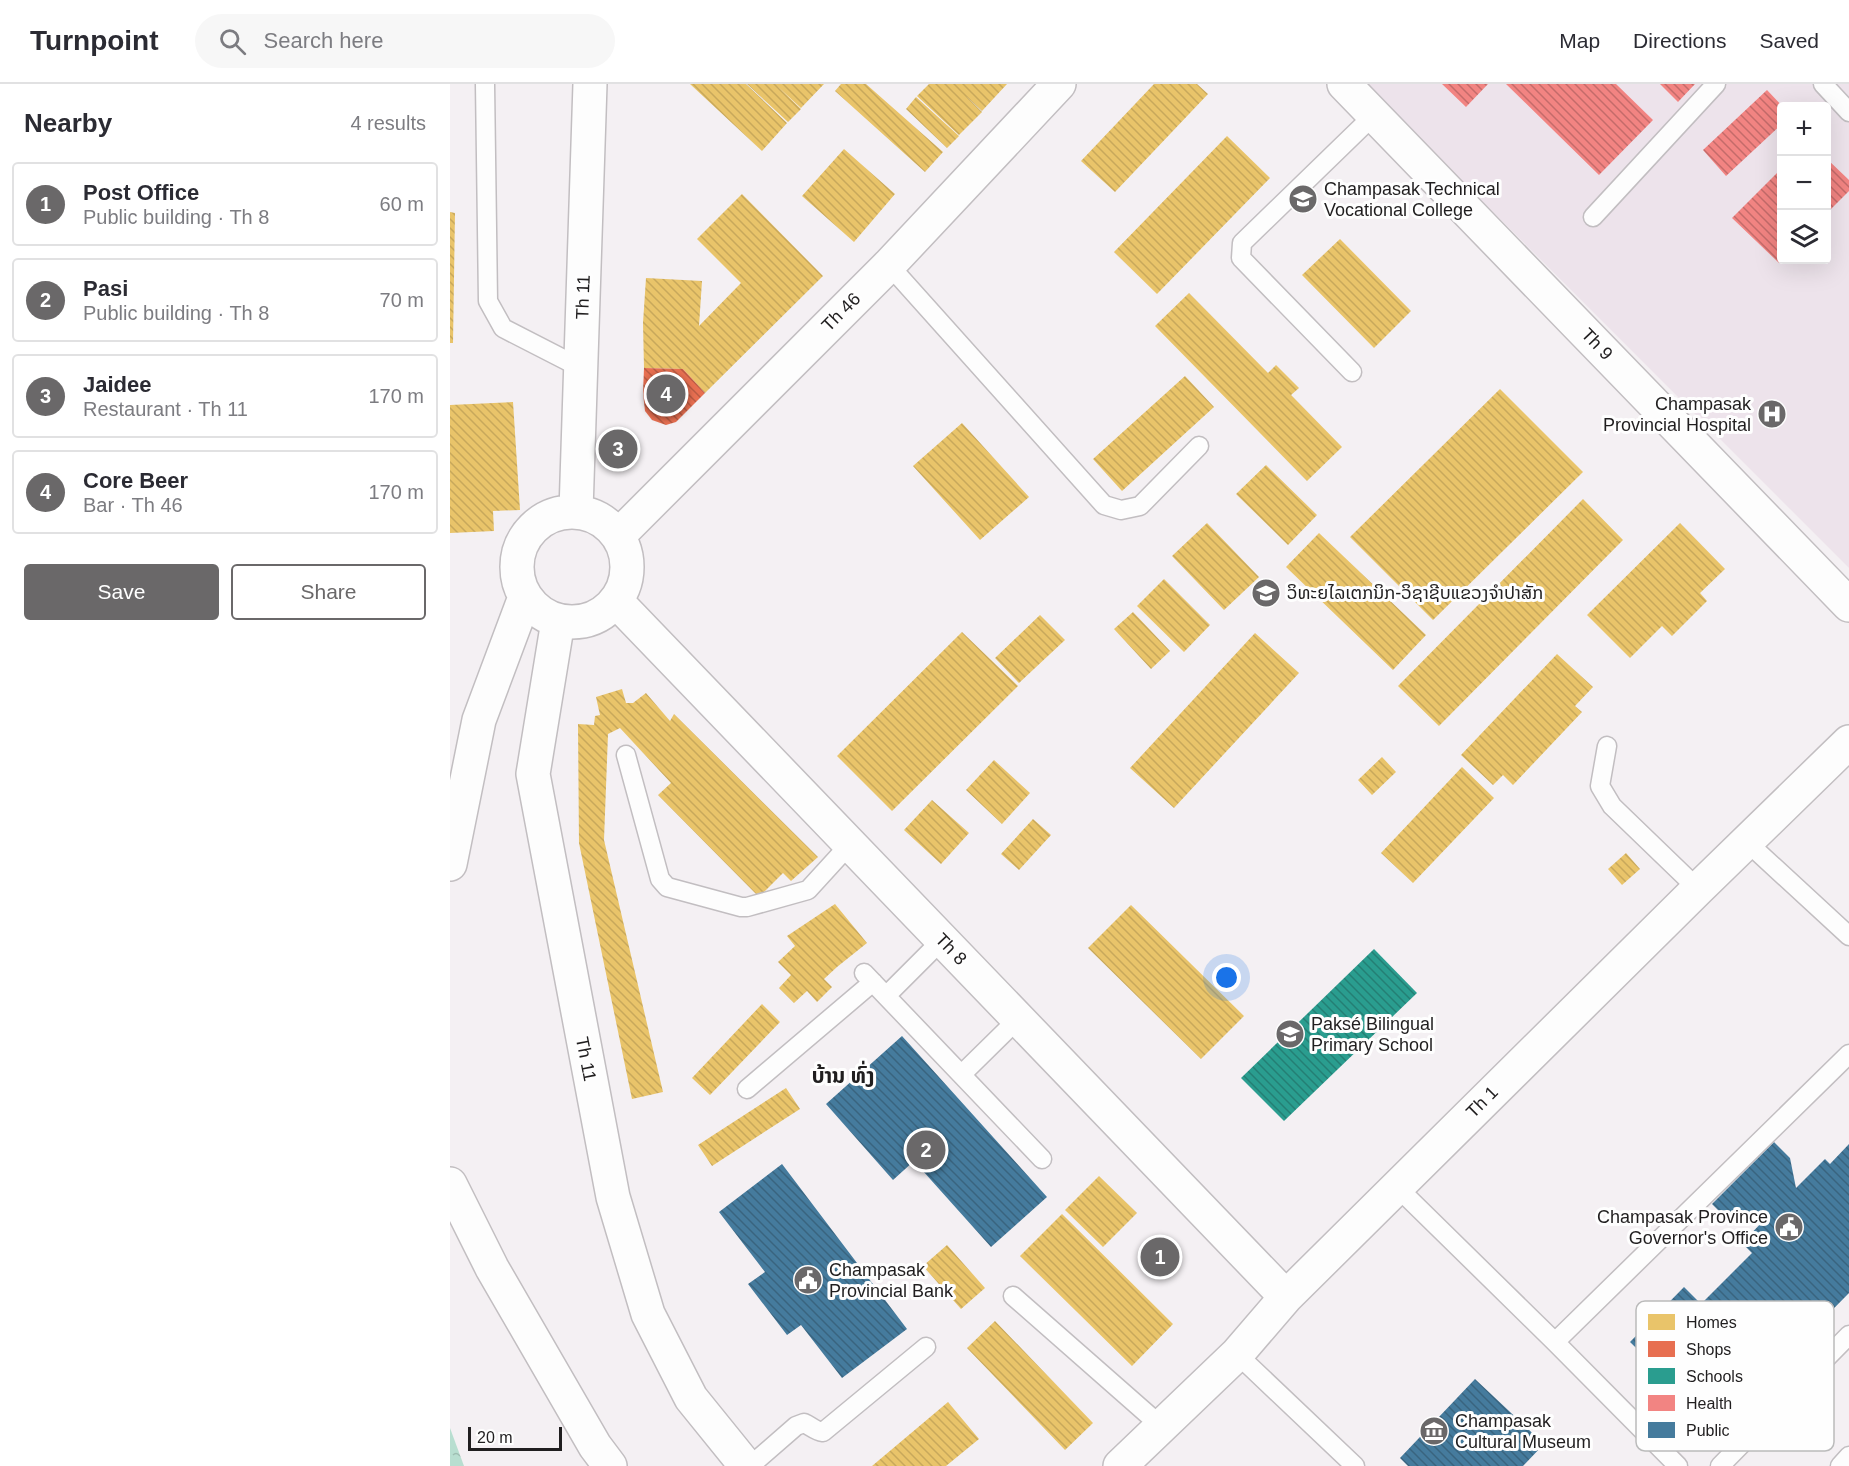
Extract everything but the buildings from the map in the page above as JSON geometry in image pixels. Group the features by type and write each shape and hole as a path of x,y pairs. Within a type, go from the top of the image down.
{"street":[{"name":"Th 11","path":"576,511 590,84"},
{"name":"Th 46","path":"619,535 889,265 1059,84"},
{"name":"Th 9","path":"1344,84 1849,605"},
{"path":"576,511 598,518 619,535 628,564 625,583 616,600 596,617 577,622 558,621 538,611 525,597 517,579 516,560 522,542 539,522 557,513 576,511"},
{"path":"450,864 479,720 525,597"},
{"name":"Th 8","path":"616,600 1286,1297"},
{"name":"Th 11","path":"558,621 533,774 613,1197 648,1314 691,1398 748,1466"},
{"name":"Th 1","path":"1124,1464 1237,1354 1286,1297 1849,742"},
{"path":"450,1184 492,1268 595,1446 610,1466"}],"lane":[{"path":"484,84 488,301 503,328 581,368"},
{"path":"1593,217 1716,84"},
{"path":"1823,84 1849,112"},
{"path":"1352,372 1241,258 1242,243 1375,114"},
{"path":"889,265 1104,505 1121,510 1140,506 1199,446"},
{"path":"1607,746 1600,786 1612,806 1698,889"},
{"path":"626,755 660,879 668,887 747,907 808,890 850,844"},
{"path":"1747,842 1849,936"},
{"path":"886,996 942,940"},
{"path":"747,1089 869,978 1042,1160"},
{"path":"962,1074 1018,1018"},
{"path":"1555,1342 1849,1054"},
{"path":"1397,1187 1636,1424"},
{"path":"1013,1296 1161,1426"},
{"path":"1834,1350 1849,1335"},
{"path":"748,1466 796,1426 804,1423 816,1431 823,1432 926,1347"},
{"path":"1237,1354 1355,1466"},
{"path":"1663,1451 1678,1466"},
{"path":"1720,1466 1735,1451"},
{"path":"1840,1466 1849,1456"}],"shaded area":[{"name":"Champasak Provincial Hospital","path":"1365,84 1849,84 1849,568"}],"water":[{"path":"450,1428 464,1466 450,1466"}],"place":[{"name":"Champasak Technical Vocational College","path":"1303,199"},
{"name":"Core Beer","path":"666,394"},
{"name":"Champasak Provincial Hospital","path":"1772,414"},
{"name":"Jaidee","path":"618,449"},
{"name":"ວິທະຍໄລເຕກນິກ-ວິຊາຊີບແຂວງຈໍາປາສັກ","path":"1266,593"},
{"name":"Paksé Bilingual Primary School","path":"1290,1034"},
{"name":"Pasi","path":"926,1150"},
{"name":"Champasak Province Governor's Office","path":"1789,1227"},
{"name":"Post Office","path":"1160,1257"},
{"name":"Champasak Provincial Bank","path":"808,1280"},
{"name":"Champasak Cultural Museum","path":"1434,1431"}],"district":[{"name":"ບ້ານ ທົ່ງ","path":"843,1076"}]}
